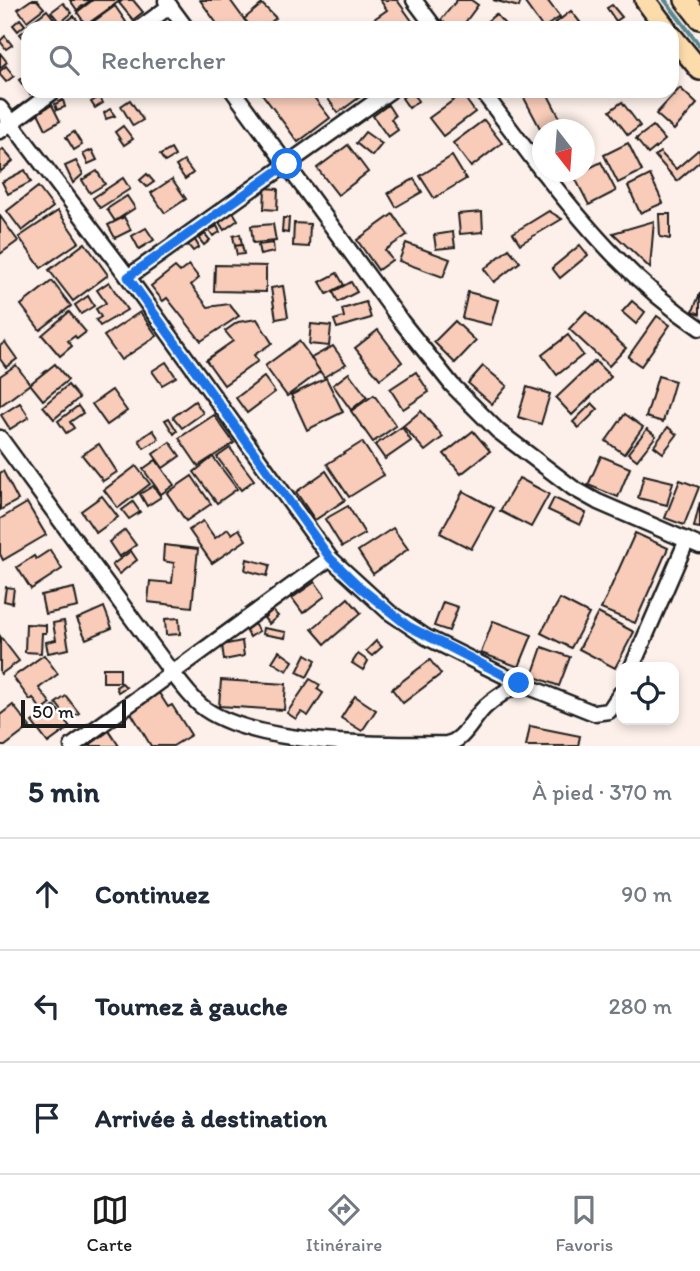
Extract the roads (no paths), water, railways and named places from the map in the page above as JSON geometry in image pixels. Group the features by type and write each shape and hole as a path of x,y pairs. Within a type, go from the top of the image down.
{"main road":[{"path":"645,0 661,21"},
{"path":"685,0 700,19"},
{"path":"679,44 700,70"}],"street":[{"path":"414,0 430,21"},
{"path":"148,21 168,3 181,21"},
{"path":"5,127 44,98"},
{"path":"238,98 401,321 452,385 498,431 573,488 598,502 693,543 634,662"},
{"path":"128,277 380,98"},
{"path":"487,98 532,157"},
{"path":"0,108 5,127 128,277 330,558 362,589 408,626 519,683 594,713 609,711 616,703"},
{"path":"552,182 624,267 669,307 700,328"},
{"path":"0,438 172,673 201,706 237,723 280,735 366,744 453,743 488,703 519,683"},
{"path":"72,746 330,558"}],"waterway":[{"path":"665,0 700,46"}]}
